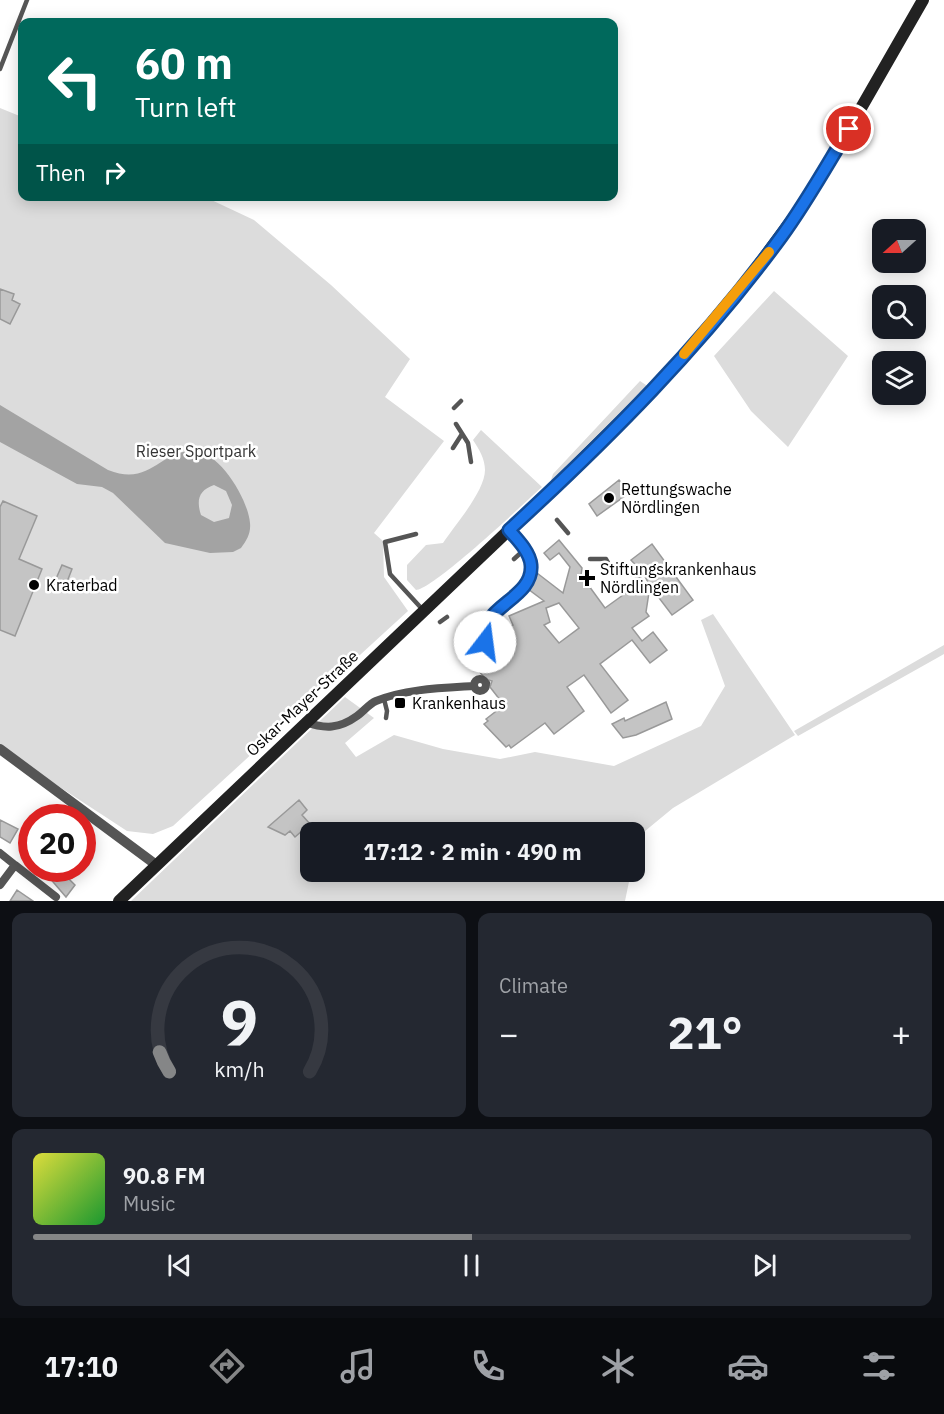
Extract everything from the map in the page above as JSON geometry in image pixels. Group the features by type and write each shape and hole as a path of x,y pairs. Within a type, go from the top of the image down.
{"main road":[{"name":"Oskar-Mayer-Straße","path":"119,901 304,722 509,530 655,387 740,290 802,206 923,0"}],"street":[{"path":"304,722 320,728 339,726 374,702 384,699 406,693 474,686 474,682 480,679 487,684"},
{"path":"0,749 155,864"},
{"path":"0,853 56,897"},
{"path":"0,885 15,865"}],"lane":[{"path":"20,18 27,0"},
{"path":"0,69 18,23"},
{"path":"454,408 461,401"},
{"path":"456,424 471,451 471,462"},
{"path":"453,448 462,434"},
{"path":"557,520 568,532"},
{"path":"499,663 485,642 485,626 492,616 515,597 531,573 531,564 525,549 509,530"},
{"path":"416,534 385,542 390,574 423,610"},
{"path":"514,559 525,549"},
{"path":"590,559 606,559 612,570 640,576"},
{"path":"440,622 447,617"},
{"path":"384,699 386,718"}],"green space":[{"name":"Rieser Sportpark","path":"0,108 18,115 18,201 214,201 254,220 331,285 410,359 385,397 444,441 374,533 383,541 384,577 408,611 173,826 153,834 127,831 96,811 96,804 86,804 0,748"},
{"path":"774,291 848,356 788,447 751,411 714,356"},
{"path":"640,381 646,385 646,389 550,483 553,474"},
{"path":"481,430 542,487 441,576 416,590 407,580 407,565 426,545 443,543 480,488 485,466 473,440"},
{"path":"713,614 795,735 673,808 645,831 645,822 300,822 300,882 629,882 625,901 131,901 345,697 374,718 345,743 356,757 394,735 443,749 500,759 535,752 614,766 701,726 725,686 701,620"},
{"path":"944,645 944,654 798,736 794,731"}],"shaded area":[{"path":"0,405 108,470 123,474 145,471 182,452 204,453 223,468 238,490 248,513 250,527 248,536 241,548 233,552 210,553 165,543 113,493 102,487 77,484 0,442","holes":["214,485 226,491 232,505 229,518 214,522 201,515 199,500 205,490"]}],"building":[{"path":"0,289 14,294 12,300 20,304 10,324 0,319"},
{"name":"Rettungswache Nördlingen","path":"619,480 629,493 597,516 589,504"},
{"name":"Kraterbad","path":"3,501 37,516 19,559 42,569 15,636 0,630 0,507"},
{"path":"559,540 582,568 581,575 605,608 630,590 639,594 650,586 646,612 649,616 632,628 642,641 653,632 667,650 650,663 632,640 600,664 628,700 611,713 584,675 567,687 584,711 554,734 545,723 511,748 509,745 506,747 484,724 488,721 486,719 504,705 490,687 492,681 485,679 459,643 471,633 496,666 502,666 503,661 493,646 508,640 503,629 513,625 509,616 544,601 528,589 537,573 563,593 570,567 559,553 550,560 544,553","holes":["559,603 579,628 559,643 544,625 550,622 546,608"]},
{"path":"652,544 693,600 672,615 643,573 631,560"},
{"path":"62,565 72,569 63,592 52,588"},
{"path":"666,702 672,719 636,735 623,738 612,724 624,718 625,721"},
{"path":"299,800 307,810 302,815 308,822 300,822 300,833 295,837 290,831 285,835 268,827"},
{"path":"0,820 18,829 10,843 0,837"},
{"path":"53,882 72,882 75,885 66,897"},
{"path":"17,890 33,901 10,901"}],"slow traffic":[{"path":"684,354 740,290 769,252"}],"place":[{"name":"Rettungswache Nördlingen","path":"609,498"},
{"name":"Stiftungskrankenhaus Nördlingen","path":"587,578"},
{"name":"Kraterbad","path":"34,585"},
{"name":"Krankenhaus","path":"400,703"}],"route":[{"path":"485,642 483,633 488,620 515,597 531,573 531,564 525,549 509,530 621,422 708,328 782,236 849,129"}]}
